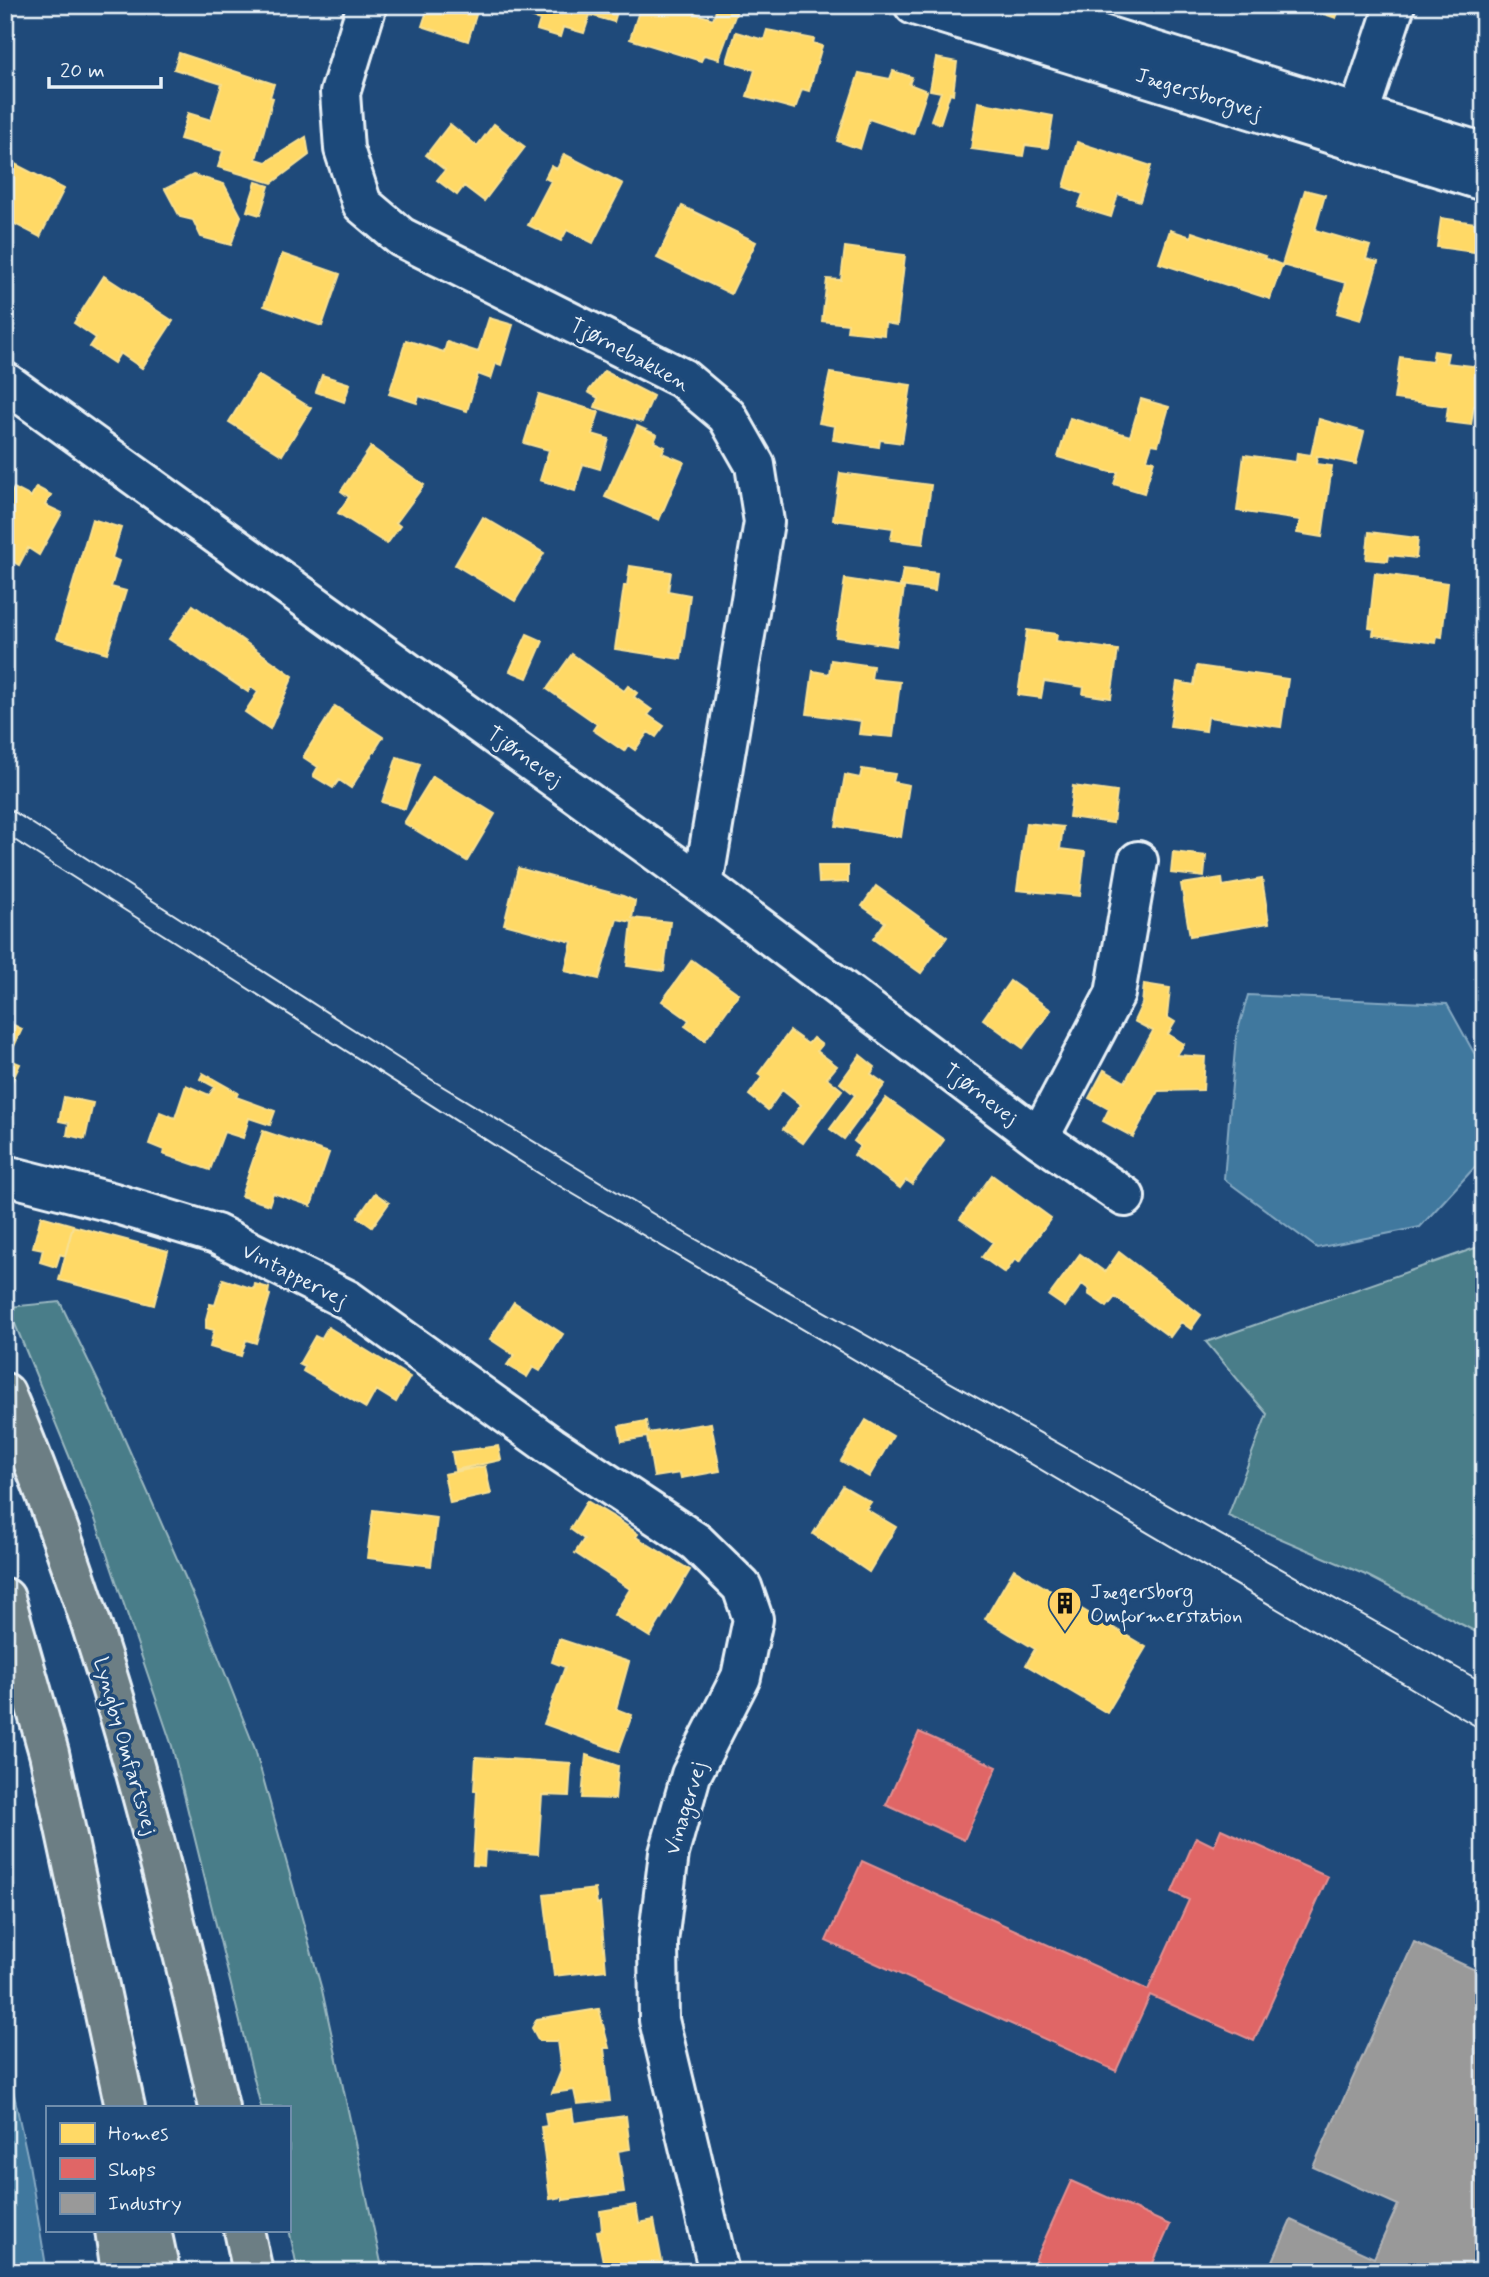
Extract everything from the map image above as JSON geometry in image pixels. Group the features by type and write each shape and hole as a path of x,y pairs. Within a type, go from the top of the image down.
{"highway":[{"name":"Lyngby Omfartsvej","path":"5,1393 32,1455 114,1697 176,1917 219,2106"},
{"path":"5,1598 49,1753 125,2106"},
{"path":"49,1753 98,2106"},
{"path":"115,2232 121,2272"},
{"path":"151,2232 160,2272"},
{"path":"244,2232 253,2272"}],"street":[{"name":"Tjørnebakken","path":"367,5 340,93 344,149 362,204 401,237 682,377 727,416 755,466 764,522 703,884"},
{"name":"Jægersborgvej","path":"914,5 1354,127 1484,153"},
{"name":"Jægersborgvej","path":"1005,5 1354,127 1484,181"},
{"path":"1354,127 1395,5"},
{"name":"Tjørnevej","path":"5,382 703,884 1039,1138 1125,1197"},
{"name":"Tjørnevej","path":"1039,1138 1115,994 1139,862"},
{"name":"Vintappervej","path":"5,1175 111,1202 216,1234 348,1300 551,1446"},
{"name":"Vinagervej","path":"551,1446 696,1542 742,1587 753,1619 741,1676 691,1775 669,1853 658,1942 659,2020 719,2272"}],"green space":[{"path":"1484,1245 1484,1636 1368,1576 1228,1516 1267,1414 1206,1342"},
{"path":"60,1302 109,1404 204,1620 255,1749 322,1990 383,2272 298,2272 290,2232 290,2106 261,2106 172,1746 95,1519 8,1307"}],"water":[{"path":"1248,995 1447,1004 1484,1071 1484,1157 1420,1227 1317,1248 1224,1179 1236,1037"},
{"path":"5,2053 29,2164 47,2272 5,2272"}],"building: Homes":[{"path":"429,5 479,5 468,41 422,26"},
{"path":"523,5 619,5 614,22 590,15 584,33 563,27 560,37 537,30 540,20 521,14"},
{"path":"641,5 670,5 713,19 718,5 739,5 719,59 704,55 701,61 630,39"},
{"path":"1298,5 1341,5 1336,18"},
{"path":"767,30 814,39 813,43 822,46 809,91 802,89 795,109 747,96 755,70 727,62 736,32 764,40"},
{"path":"179,53 274,84 270,97 273,98 256,159 266,162 306,137 309,155 272,183 218,167 223,151 180,139 188,113 211,120 222,84 174,69"},
{"path":"936,58 957,62 953,94 950,93 940,124 931,120 941,92 930,90"},
{"path":"893,71 912,77 909,84 927,91 913,134 869,119 860,149 837,141 859,73 890,79"},
{"path":"978,102 1053,116 1048,148 1025,145 1023,156 971,149"},
{"path":"450,124 477,146 494,124 525,147 484,201 464,186 457,195 437,180 445,170 426,155"},
{"path":"1077,142 1151,166 1140,201 1118,194 1111,217 1078,207 1083,194 1064,187"},
{"path":"564,154 623,184 593,243 567,230 561,241 528,225 551,181 545,178 551,166 557,169"},
{"path":"5,159 64,189 40,237 5,219"},
{"path":"193,175 224,184 241,216 231,245 201,237 193,220 180,217 165,189"},
{"path":"256,182 269,186 260,215 247,211"},
{"path":"1305,190 1325,195 1315,230 1370,246 1366,259 1378,262 1361,320 1337,313 1346,283 1282,265"},
{"path":"682,206 756,242 731,294 657,258"},
{"path":"1441,218 1476,223 1475,235 1484,236 1482,253 1437,247"},
{"path":"1170,230 1191,237 1192,232 1265,256 1264,258 1282,265 1270,299 1159,263"},
{"path":"845,247 905,255 897,325 885,323 884,335 847,331 848,324 822,321 827,279 841,280"},
{"path":"282,254 340,274 322,326 264,306"},
{"path":"104,276 173,321 142,368 120,353 114,363 90,347 96,338 74,323"},
{"path":"489,318 513,325 501,365 496,363 491,379 478,374 467,411 419,396 417,403 389,394 406,340 444,352 447,342 478,352"},
{"path":"1434,351 1448,353 1446,363 1480,367 1480,372 1484,372 1484,407 1474,406 1471,425 1446,422 1448,406 1394,399 1400,357 1432,361"},
{"path":"604,371 653,396 642,422 595,407 598,398 588,392"},
{"path":"830,373 911,385 902,443 880,440 879,447 833,440 835,426 819,423"},
{"path":"258,375 311,408 282,455 229,422"},
{"path":"322,375 350,384 344,402 316,392"},
{"path":"539,394 599,412 592,434 609,439 600,469 583,464 575,491 540,480 549,450 524,443"},
{"path":"1141,399 1169,407 1158,445 1152,444 1147,459 1154,461 1144,493 1114,484 1118,472 1058,457 1070,418 1130,436"},
{"path":"1319,419 1364,432 1356,464 1317,456 1316,464 1332,466 1322,537 1297,533 1300,520 1237,511 1244,455 1296,462 1297,453 1311,455"},
{"path":"637,426 657,435 654,442 665,447 662,453 684,462 659,520 605,497"},
{"path":"371,447 424,485 396,523 400,526 387,544 338,513 349,497 341,491"},
{"path":"840,473 931,485 923,544 891,540 893,528 833,520"},
{"path":"36,487 51,495 45,505 62,513 39,555 28,548 19,565 5,557 5,505 14,488 31,497"},
{"path":"483,517 544,553 515,601 455,565"},
{"path":"92,519 121,528 112,558 119,561 111,587 126,591 107,653 57,638"},
{"path":"1369,532 1418,538 1416,558 1389,555 1388,561 1366,559"},
{"path":"630,566 671,572 668,591 690,595 681,659 615,649 624,586 627,586"},
{"path":"903,569 937,573 935,591 900,586"},
{"path":"1375,573 1448,583 1442,637 1437,636 1436,643 1373,635 1374,629 1369,628"},
{"path":"845,579 904,588 896,646 836,637"},
{"path":"193,605 293,676 270,729 245,712 258,692 251,687 248,692 169,639"},
{"path":"1027,630 1057,634 1056,641 1118,650 1111,698 1083,694 1084,687 1044,681 1041,698 1018,695"},
{"path":"527,634 543,641 527,678 510,671"},
{"path":"572,654 624,691 628,686 637,693 634,697 652,710 648,715 664,726 656,737 648,732 635,750 628,745 624,751 593,730 597,724 547,689"},
{"path":"831,660 873,666 871,679 900,682 893,737 859,734 861,721 807,714 813,671 829,674"},
{"path":"1197,666 1288,679 1281,727 1208,717 1206,731 1170,726 1177,682 1194,685"},
{"path":"335,706 383,737 351,788 339,780 333,788 313,776 318,767 303,757"},
{"path":"397,757 420,764 405,809 382,802"},
{"path":"862,769 895,774 893,782 909,785 901,837 836,826 845,775 860,778"},
{"path":"433,776 495,814 467,861 404,823"},
{"path":"1073,786 1117,792 1113,823 1069,817"},
{"path":"1026,823 1063,827 1060,849 1085,852 1080,896 1017,890"},
{"path":"1173,852 1206,856 1204,877 1171,873"},
{"path":"818,866 848,866 848,882 819,883"},
{"path":"518,868 635,901 632,918 670,922 664,971 627,966 632,922 617,919 599,979 565,971 572,942 504,924"},
{"path":"1222,878 1223,886 1262,879 1269,923 1190,936 1181,884"},
{"path":"876,886 947,937 921,973 873,939 885,922 862,906"},
{"path":"692,960 739,994 705,1040 685,1026 689,1020 662,1001"},
{"path":"1010,981 1051,1010 1023,1048 983,1019"},
{"path":"1144,984 1170,988 1167,1017 1175,1022 1168,1034 1184,1044 1177,1055 1205,1057 1203,1090 1158,1091 1133,1137 1103,1121 1109,1109 1089,1098 1104,1070 1125,1082 1153,1031 1134,1021 1142,1004"},
{"path":"5,1021 22,1029 8,1059 20,1064 8,1090"},
{"path":"790,1031 808,1044 813,1038 822,1045 817,1051 837,1066 827,1078 842,1090 803,1143 783,1129 801,1105 782,1090 768,1110 749,1095 762,1077 758,1074"},
{"path":"860,1055 875,1067 871,1074 885,1084 844,1139 830,1129 855,1095 840,1083"},
{"path":"203,1073 238,1093 236,1097 275,1111 270,1125 249,1118 243,1138 224,1132 210,1170 163,1154 164,1150 149,1144 160,1112 175,1118 186,1085 209,1095 215,1087 200,1079"},
{"path":"64,1097 93,1103 85,1139 67,1135 69,1123 59,1121"},
{"path":"886,1098 944,1140 912,1184 906,1180 900,1188 854,1155 860,1146 854,1141"},
{"path":"263,1131 329,1153 311,1206 273,1193 269,1205 241,1196"},
{"path":"992,1175 1051,1218 1019,1262 1015,1259 1005,1273 982,1257 993,1242 960,1219"},
{"path":"375,1193 389,1203 372,1227 358,1217"},
{"path":"41,1216 73,1225 65,1256 60,1254 56,1267 40,1262 43,1249 33,1247"},
{"path":"73,1226 168,1251 154,1305 59,1280"},
{"path":"1119,1252 1201,1315 1191,1329 1181,1322 1170,1337 1115,1297 1107,1307 1088,1294 1090,1290 1082,1284 1065,1307 1049,1296 1080,1254 1105,1272"},
{"path":"223,1279 254,1289 255,1284 269,1288 270,1295 256,1343 246,1340 241,1356 210,1347 214,1330 206,1328 206,1319 210,1304 215,1305"},
{"path":"514,1302 563,1334 540,1371 533,1367 527,1377 507,1365 514,1355 490,1339"},
{"path":"328,1327 410,1377 396,1402 376,1390 366,1408 303,1371 305,1367 299,1364 315,1336 321,1339"},
{"path":"866,1420 893,1436 869,1477 841,1461"},
{"path":"646,1421 648,1433 711,1423 720,1471 681,1478 680,1473 654,1477 647,1437 622,1441 619,1426"},
{"path":"498,1446 501,1460 455,1470 452,1452"},
{"path":"485,1466 491,1494 450,1503 444,1474"},
{"path":"843,1486 871,1502 866,1509 896,1527 869,1572 813,1534"},
{"path":"587,1501 638,1534 636,1537 690,1570 650,1637 614,1615 630,1589 575,1553 584,1539 570,1529"},
{"path":"373,1510 437,1518 431,1566 367,1558"},
{"name":"Jægersborg Omformerstation","path":"1014,1569 1146,1647 1107,1713 1026,1665 1035,1649 985,1619"},
{"path":"559,1639 629,1662 616,1709 632,1715 619,1751 544,1724 565,1667 552,1662"},
{"path":"586,1755 618,1766 615,1799 582,1798"},
{"path":"476,1757 571,1763 569,1796 542,1795 538,1854 485,1850 484,1866 473,1865"},
{"path":"595,1889 597,1904 600,1903 606,1970 554,1976 544,1895"},
{"path":"599,2009 609,2048 604,2048 610,2101 577,2104 574,2090 552,2093 561,2071 557,2041 539,2041 532,2028 537,2019"},
{"path":"572,2109 574,2123 626,2116 630,2149 618,2151 624,2192 563,2200 563,2197 550,2199 541,2127 547,2126 545,2113"},
{"path":"636,2205 639,2223 654,2220 664,2272 605,2272 597,2231 602,2230 600,2211"}],"building: Shops":[{"path":"919,1732 997,1767 964,1840 886,1805"},
{"path":"1221,1829 1328,1877 1254,2041 1150,1995 1116,2071 826,1941 862,1861 1148,1990 1189,1900 1172,1892 1196,1837 1214,1846"},
{"path":"1071,2181 1170,2225 1149,2272 1030,2272"}],"building: Industry":[{"path":"1414,1942 1484,1974 1484,2272 1268,2272 1291,2220 1374,2258 1398,2205 1313,2167"}],"tram line":[{"path":"5,806 437,1083 685,1233 1484,1683"},
{"path":"5,834 546,1178 1484,1731"}],"place":[{"name":"Jægersborg Omformerstation","path":"1065,1633"}]}
